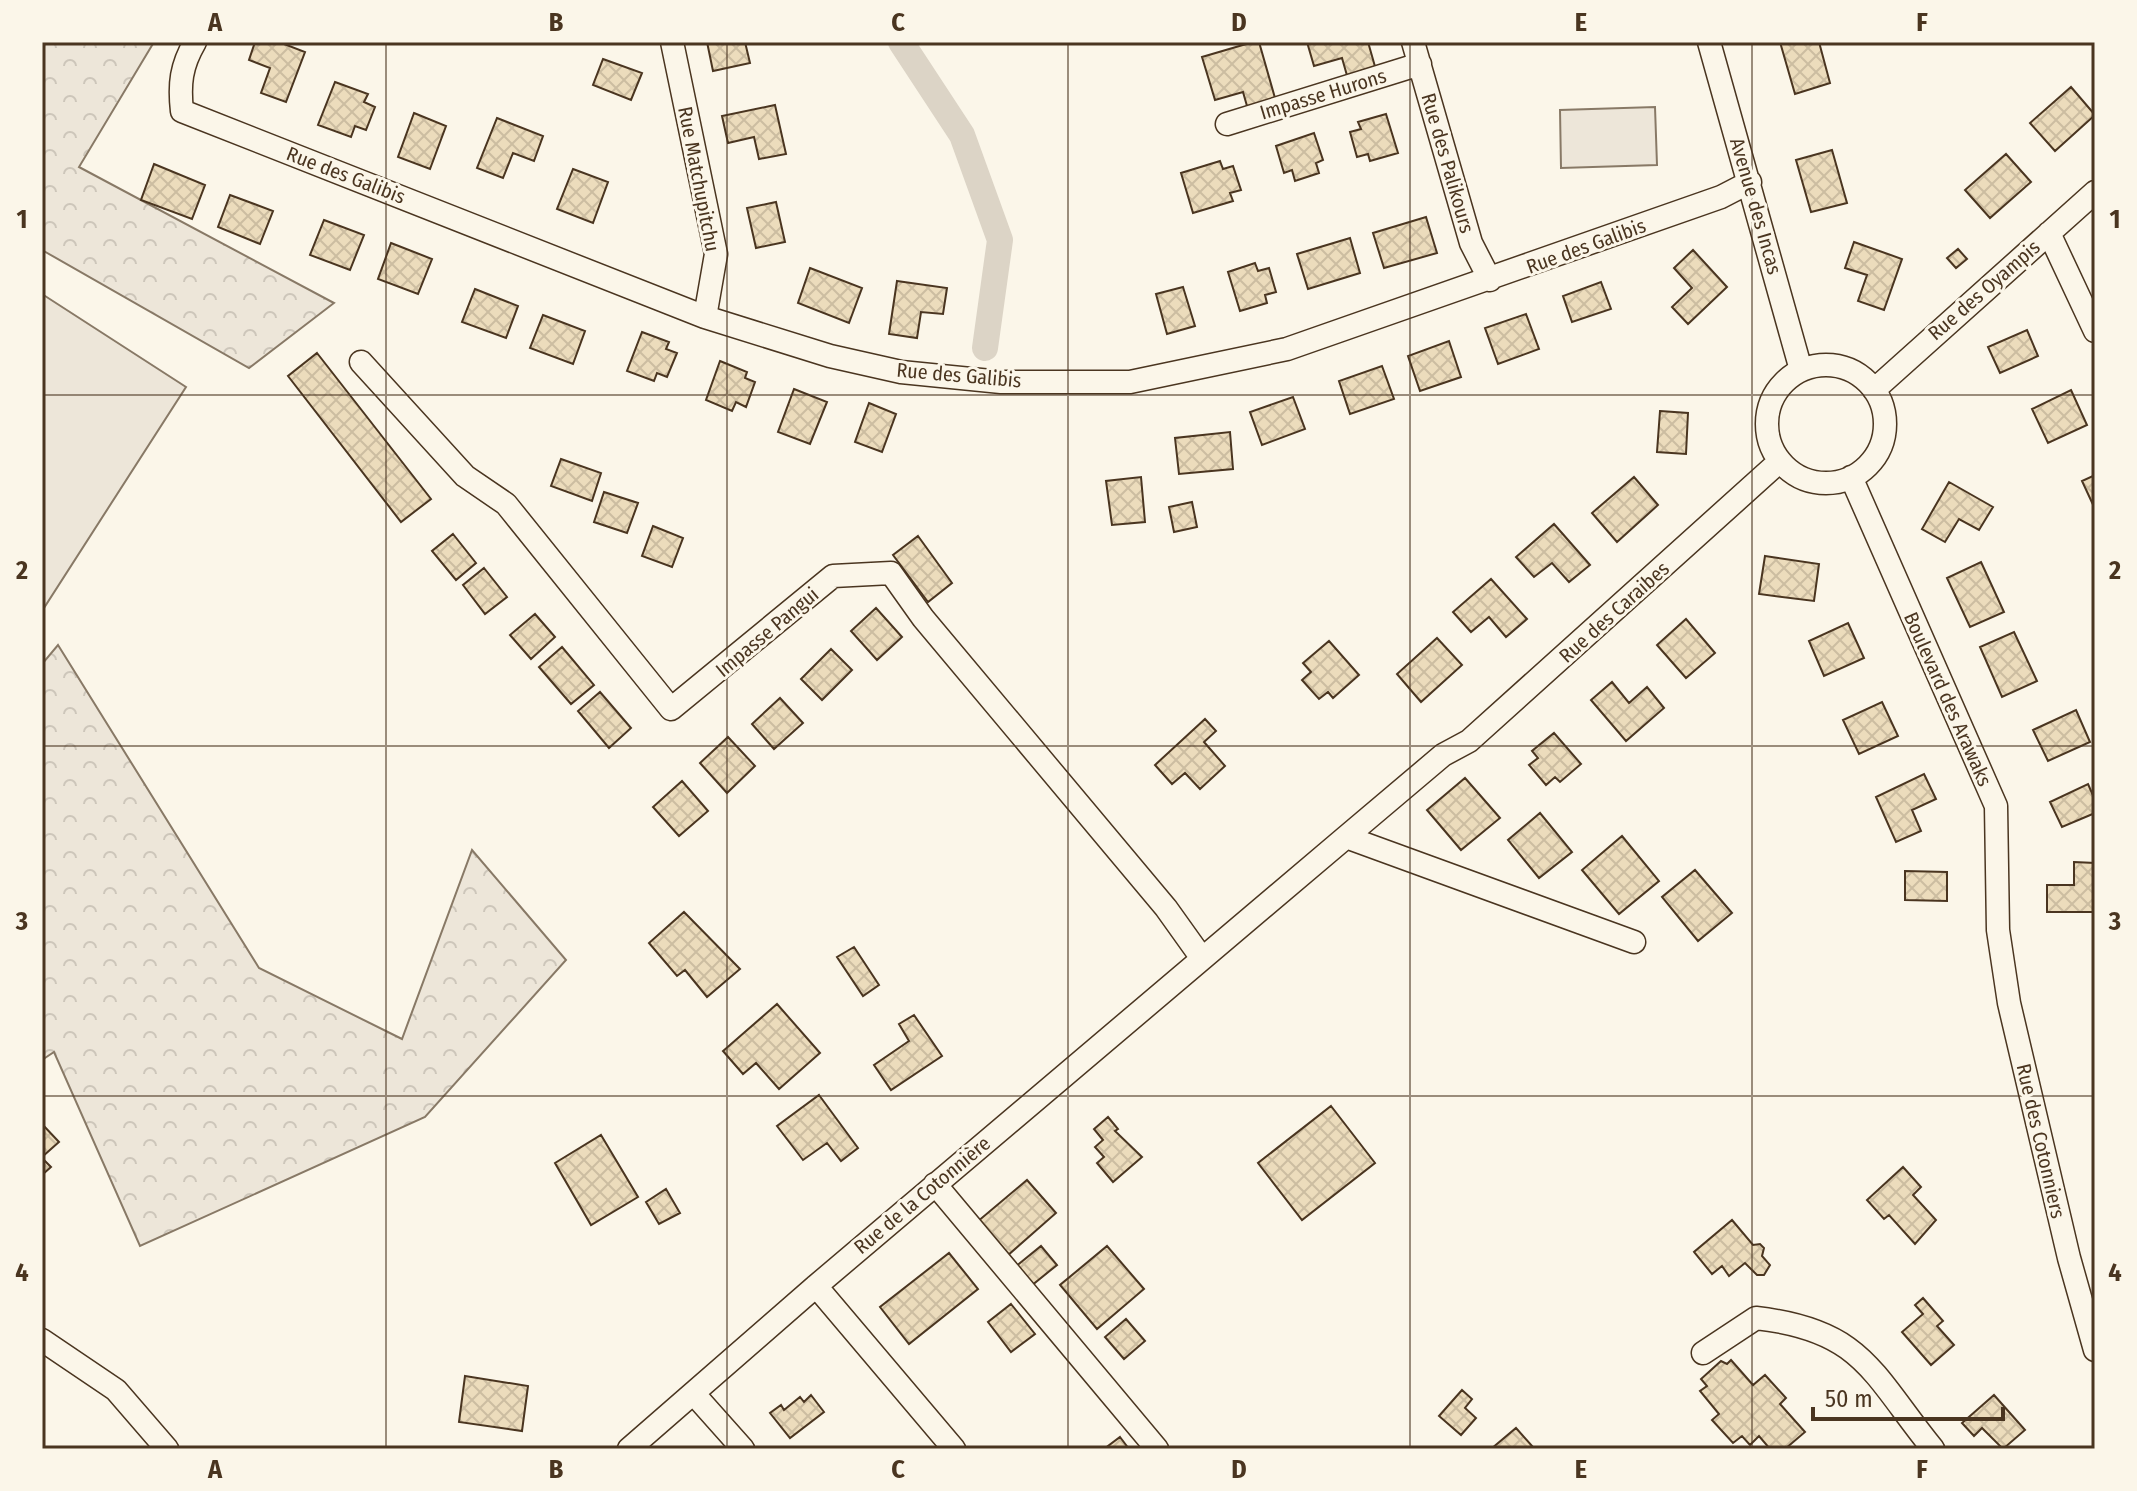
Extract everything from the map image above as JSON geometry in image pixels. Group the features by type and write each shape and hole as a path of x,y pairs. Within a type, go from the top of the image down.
{"street":[{"name":"Rue des Galibis","path":"195,42 184,61 179,86 182,111 705,317 830,356 901,372 1001,382 1130,382 1287,349 1721,197 1750,182"},
{"name":"Rue Matchupitchu","path":"672,42 716,254 705,317"},
{"name":"Rue des Palikours","path":"1413,42 1471,243 1490,280"},
{"name":"Avenue des Incas","path":"1709,42 1801,370"},
{"name":"Impasse Hurons","path":"1227,124 1420,64"},
{"name":"Rue des Oyampis","path":"1874,390 2095,192"},
{"path":"2049,233 2095,331"},
{"name":"Impasse Pangui","path":"361,362 465,476 506,504 671,709 833,576 891,573 933,630 1166,908 1209,950"},
{"path":"1833,365 1863,378 1874,390 1884,419 1879,449 1868,466 1836,482 1805,479 1780,461 1770,443 1769,411 1784,383 1801,370 1833,365"},
{"name":"Rue des Caraibes","path":"1346,837 1443,755 1469,741 1780,461"},
{"name":"Boulevard des Arawaks","path":"1851,477 1996,806 1998,930"},
{"path":"1346,837 1634,942"},
{"name":"Rue de la Cotonnière","path":"629,1449 1209,950 1346,837"},
{"name":"Rue des Cotonniers","path":"1998,930 2009,1003 2069,1258 2095,1350"},
{"path":"935,1184 1157,1449"},
{"path":"816,1286 954,1449"},
{"path":"1703,1353 1756,1318 1827,1333 1862,1357 1933,1449"},
{"path":"42,1340 116,1390 167,1449"},
{"path":"694,1394 743,1449"}],"green space":[{"path":"42,42 154,42 79,167 334,303 249,368 42,250"},
{"path":"1655,107 1657,165 1561,168 1560,110"},
{"path":"42,294 186,387 42,611"},
{"path":"58,645 259,968 402,1039 472,850 566,960 425,1117 140,1246 54,1052 42,1060 42,664"}],"building":[{"path":"255,42 279,42 305,52 286,102 261,93 270,68 249,60"},
{"path":"707,42 745,42 750,63 713,71"},
{"path":"1259,42 1277,105 1249,113 1243,92 1215,100 1202,57"},
{"path":"1307,42 1368,42 1376,70 1348,79 1342,58 1314,66"},
{"path":"1780,42 1819,42 1830,83 1795,94"},
{"path":"603,59 642,73 631,100 593,85"},
{"path":"335,82 368,94 364,102 375,107 366,130 355,126 351,137 318,125"},
{"path":"2071,87 2095,115 2055,151 2030,123"},
{"path":"775,105 786,154 759,159 754,137 728,143 722,116"},
{"path":"414,113 446,126 430,169 398,157"},
{"path":"1386,114 1398,153 1370,161 1368,154 1357,157 1350,132 1361,129 1358,122"},
{"path":"497,118 543,136 534,161 513,153 503,178 477,168"},
{"path":"1314,133 1323,160 1316,163 1319,173 1295,181 1292,170 1284,173 1276,146"},
{"path":"1832,150 1847,203 1811,212 1796,160"},
{"path":"2006,154 2031,182 1990,218 1965,190"},
{"path":"1220,161 1223,169 1233,166 1241,190 1230,193 1233,201 1193,213 1181,173"},
{"path":"154,164 205,185 192,219 141,200"},
{"path":"573,169 608,182 593,223 557,209"},
{"path":"230,195 273,211 260,244 218,227"},
{"path":"776,202 785,242 756,248 747,208"},
{"path":"1426,217 1437,253 1384,268 1373,233"},
{"path":"324,220 364,235 350,270 310,255"},
{"path":"1350,238 1360,273 1308,289 1297,254"},
{"path":"1854,242 1902,259 1884,310 1858,301 1867,275 1845,268"},
{"path":"391,243 432,259 418,294 378,279"},
{"path":"1958,249 1967,259 1956,268 1947,258"},
{"path":"1693,250 1727,287 1688,324 1672,307 1692,288 1674,268"},
{"path":"1255,263 1258,271 1269,268 1276,292 1265,295 1267,303 1240,311 1228,272"},
{"path":"810,268 862,288 849,323 798,303"},
{"path":"897,281 947,288 943,314 921,312 917,338 889,334"},
{"path":"1601,282 1611,309 1572,322 1563,296"},
{"path":"1183,287 1195,326 1167,334 1156,294"},
{"path":"475,289 518,306 506,338 462,322"},
{"path":"1526,314 1539,349 1498,364 1485,328"},
{"path":"543,315 585,331 573,364 530,348"},
{"path":"2027,330 2038,356 2000,373 1988,347"},
{"path":"642,332 669,342 666,349 677,353 667,377 657,373 654,381 627,371"},
{"path":"1449,341 1461,377 1420,391 1408,356"},
{"path":"317,353 431,499 401,522 288,376"},
{"path":"720,361 747,372 745,378 755,382 746,407 736,402 732,411 706,400"},
{"path":"1382,366 1394,399 1350,414 1339,381"},
{"path":"794,389 827,402 810,444 778,432"},
{"path":"2071,390 2087,425 2048,443 2032,409"},
{"path":"1293,397 1305,429 1262,445 1250,412"},
{"path":"869,403 896,414 882,452 855,442"},
{"path":"1660,411 1688,413 1686,454 1657,452"},
{"path":"1230,432 1233,469 1179,474 1175,438"},
{"path":"561,459 601,473 592,501 551,486"},
{"path":"2095,475 2095,509 2082,481"},
{"path":"1141,477 1145,522 1112,525 1106,481"},
{"path":"1634,477 1658,505 1617,542 1592,513"},
{"path":"1949,482 1993,507 1979,530 1959,519 1945,542 1922,529"},
{"path":"604,492 638,503 627,533 594,522"},
{"path":"1192,502 1197,527 1174,532 1169,507"},
{"path":"1554,524 1590,565 1569,582 1552,563 1534,577 1516,557"},
{"path":"653,526 683,538 672,567 642,556"},
{"path":"453,534 476,563 456,580 432,551"},
{"path":"918,536 952,583 928,602 893,555"},
{"path":"1765,556 1819,564 1814,601 1759,594"},
{"path":"1981,562 2004,612 1970,627 1947,578"},
{"path":"484,568 507,597 485,614 463,585"},
{"path":"1491,579 1527,619 1506,637 1489,617 1471,632 1453,612"},
{"path":"876,608 902,637 877,660 851,631"},
{"path":"535,614 555,637 531,659 510,635"},
{"path":"1686,619 1715,653 1686,678 1657,645"},
{"path":"1848,623 1864,658 1824,676 1809,641"},
{"path":"2014,632 2037,681 2002,697 1980,647"},
{"path":"1437,638 1462,665 1421,702 1397,674"},
{"path":"1329,641 1359,675 1333,698 1328,692 1319,699 1302,680 1311,672 1303,663"},
{"path":"562,647 594,685 571,704 539,667"},
{"path":"831,649 852,670 822,700 801,679"},
{"path":"1612,682 1629,703 1647,687 1664,708 1626,741 1591,700"},
{"path":"600,692 631,728 609,748 578,711"},
{"path":"780,698 803,723 774,749 752,724"},
{"path":"1882,702 1898,736 1859,754 1843,720"},
{"path":"2076,710 2090,742 2048,761 2033,730"},
{"path":"1205,719 1216,731 1204,742 1225,766 1200,789 1185,773 1172,784 1155,765"},
{"path":"1554,733 1581,764 1560,782 1555,777 1546,785 1529,765 1538,758 1532,751"},
{"path":"728,737 755,766 727,793 700,763"},
{"path":"1924,774 1936,799 1912,810 1921,831 1896,842 1876,797"},
{"path":"1465,778 1500,818 1461,850 1427,810"},
{"path":"682,781 708,811 679,836 653,807"},
{"path":"2088,784 2095,800 2095,813 2062,827 2050,802"},
{"path":"1540,813 1572,852 1539,878 1508,840"},
{"path":"1622,836 1659,881 1619,914 1582,870"},
{"path":"2074,862 2095,863 2095,912 2047,912 2047,885 2074,885"},
{"path":"1695,870 1732,913 1698,941 1662,897"},
{"path":"1905,871 1947,872 1947,901 1905,900"},
{"path":"684,912 740,969 707,997 685,970 677,976 649,943"},
{"path":"854,947 879,985 863,996 837,957"},
{"path":"777,1004 820,1053 779,1089 756,1063 743,1074 723,1051"},
{"path":"914,1015 942,1056 891,1090 874,1065 909,1041 899,1024"},
{"path":"819,1095 858,1148 841,1161 827,1143 803,1160 777,1126"},
{"path":"1331,1106 1375,1163 1302,1220 1258,1163"},
{"path":"1108,1117 1118,1129 1115,1131 1142,1157 1113,1182 1097,1163 1104,1157 1095,1147 1103,1140 1094,1129"},
{"path":"42,1124 59,1142 42,1157"},
{"path":"601,1135 638,1197 591,1225 555,1163"},
{"path":"42,1158 51,1167 42,1175"},
{"path":"1903,1167 1921,1187 1913,1195 1936,1220 1915,1244 1889,1215 1884,1219 1867,1200"},
{"path":"1027,1180 1056,1213 1007,1256 977,1222"},
{"path":"666,1189 680,1213 659,1224 646,1202"},
{"path":"1732,1220 1753,1245 1760,1244 1764,1248 1762,1256 1770,1265 1764,1275 1757,1275 1745,1263 1729,1276 1722,1266 1712,1274 1694,1252"},
{"path":"1041,1246 1057,1265 1026,1290 1010,1271"},
{"path":"1107,1246 1144,1289 1097,1329 1060,1285"},
{"path":"949,1253 978,1289 909,1344 880,1307"},
{"path":"1923,1298 1943,1321 1937,1326 1954,1345 1931,1365 1902,1332 1923,1314 1915,1305"},
{"path":"1011,1304 1035,1334 1011,1352 988,1322"},
{"path":"1126,1319 1145,1341 1124,1359 1105,1337"},
{"path":"1731,1360 1753,1385 1765,1375 1786,1398 1780,1404 1805,1432 1785,1449 1770,1449 1759,1436 1750,1445 1742,1436 1733,1443 1712,1420 1719,1414 1700,1391 1707,1386 1701,1379 1721,1361 1727,1364"},
{"path":"465,1376 528,1386 522,1431 459,1422"},
{"path":"1462,1390 1472,1399 1465,1408 1476,1418 1461,1435 1439,1416"},
{"path":"811,1395 824,1412 790,1438 770,1413 781,1405 784,1410 800,1397 804,1402"},
{"path":"1994,1395 2025,1430 2003,1449 1982,1428 1974,1436 1962,1423"},
{"path":"1516,1428 1533,1447 1491,1449"},
{"path":"1120,1437 1129,1449 1104,1449"}],"waterway":[{"path":"901,42 962,135 1000,240 985,348"}]}
